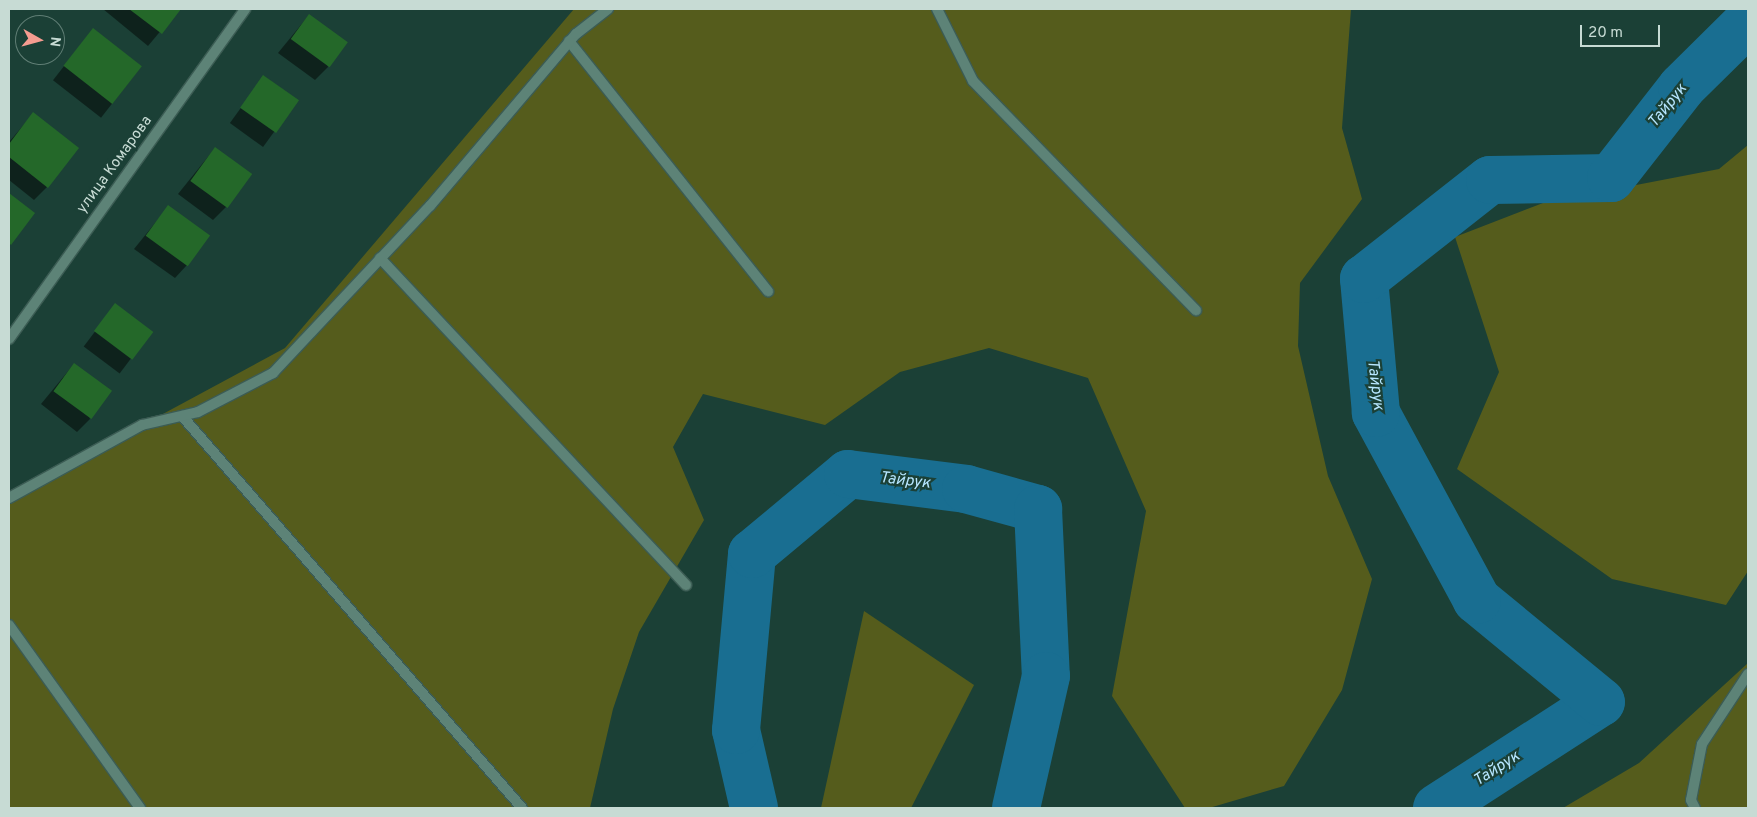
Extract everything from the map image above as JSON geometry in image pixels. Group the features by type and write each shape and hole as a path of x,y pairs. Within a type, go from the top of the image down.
{"street":[{"name":"улица Комарова","path":"9,339 245,9"},
{"path":"9,498 142,425 198,412 272,372 380,258 569,41 608,9"},
{"path":"938,9 973,81 1196,310"},
{"path":"569,41 768,291"},
{"path":"380,258 686,585"},
{"path":"182,416 522,808"},
{"path":"9,625 140,808"},
{"path":"1695,808 1691,800 1702,744 1748,674"}],"green space":[{"path":"574,9 1351,9 1342,128 1362,199 1300,283 1298,346 1328,476 1372,579 1342,690 1284,786 1209,808 1185,808 1112,696 1146,511 1088,378 989,348 900,372 825,425 703,394 673,447 704,520 639,632 613,709 590,808 9,808 9,497 285,348"},
{"path":"1748,145 1748,571 1726,605 1612,579 1457,469 1499,372 1455,237 1543,203 1719,169"},
{"path":"864,611 974,685 911,808 821,808"},
{"path":"1748,663 1748,808 1563,808 1639,763"}],"building":[{"path":"129,9 181,9 162,34"},
{"path":"309,14 348,42 330,67 291,39"},
{"path":"93,28 142,66 112,104 63,66"},
{"path":"263,75 299,100 276,133 240,108"},
{"path":"33,112 79,148 48,188 9,157 9,144"},
{"path":"215,147 252,174 228,208 190,181"},
{"path":"9,193 35,213 11,245 9,243"},
{"path":"168,205 210,236 188,266 146,236"},
{"path":"115,303 153,332 132,360 94,331"},
{"path":"74,363 112,391 91,419 53,391"}],"waterway":[{"name":"Тайрук","path":"1437,808 1601,702 1477,600 1376,413 1364,279 1490,180 1611,178 1682,87 1748,22"},
{"name":"Тайрук","path":"754,808 736,730 752,554 848,474 966,489 1038,509 1046,676 1016,808"}]}
